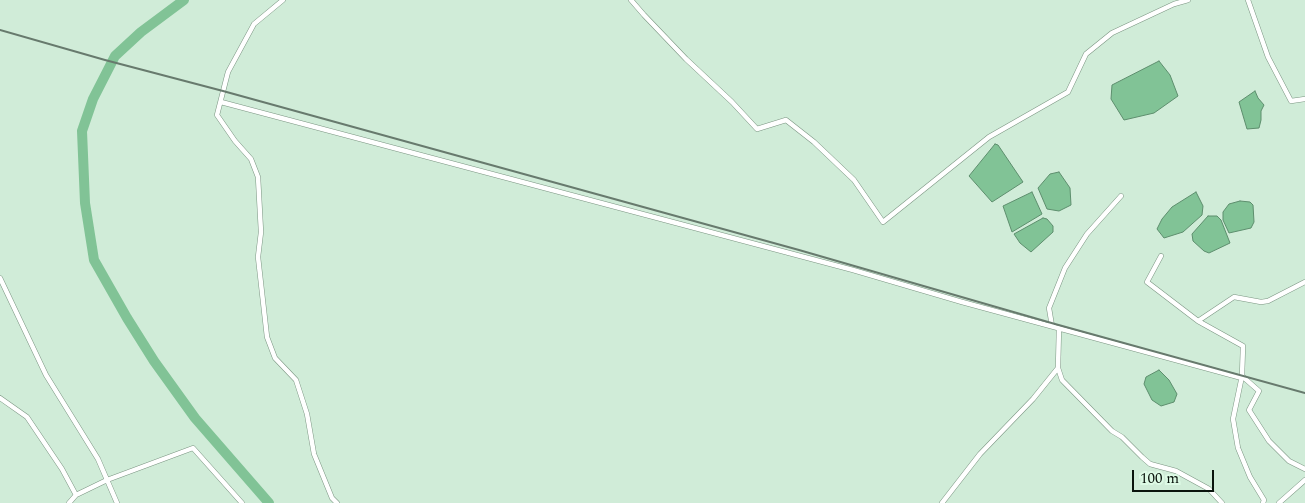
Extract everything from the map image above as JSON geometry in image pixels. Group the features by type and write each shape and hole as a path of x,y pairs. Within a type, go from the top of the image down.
{"street":[{"path":"283,0 254,24 228,72 217,114 235,141 251,159 258,177 262,232 258,257 267,337 275,358 296,380 307,414 314,454 332,498 337,503"},
{"path":"631,0 686,59 732,102 757,129 786,120 814,142 854,180 883,222 989,137 1068,92 1086,54 1112,33 1174,4 1188,0"},
{"path":"1248,0 1268,57 1292,101 1305,99"},
{"path":"221,102 853,270 962,302 1242,377 1259,391 1249,410 1269,441 1289,460 1305,469"},
{"path":"1052,326 1049,308 1065,268 1087,234 1121,196"},
{"path":"1161,256 1147,282 1198,320 1243,346 1242,377 1233,419 1238,448 1250,477 1264,503"},
{"path":"0,278 46,375 98,458 117,503"},
{"path":"1198,320 1234,297 1261,302 1268,301 1305,282"},
{"path":"1059,328 1058,368 1062,380 1112,431 1122,437 1150,464 1184,475 1208,489 1222,503"},
{"path":"942,503 980,454 1033,399 1058,368"},
{"path":"0,398 27,417 62,469 76,495"},
{"path":"69,503 76,495 107,480 192,448 242,503"},
{"path":"1279,503 1305,480"}],"shaded area":[{"path":"1159,61 1170,75 1178,96 1154,113 1124,120 1111,99 1112,85"},
{"path":"1255,91 1264,105 1261,111 1261,120 1259,128 1247,129 1239,102"},
{"path":"995,144 998,145 1023,182 992,202 969,176"},
{"path":"1059,172 1070,188 1071,205 1059,211 1047,209 1038,188 1050,174"},
{"path":"1032,192 1042,214 1012,232 1003,206"},
{"path":"1196,192 1203,206 1202,215 1183,232 1164,238 1157,229 1162,219 1172,207"},
{"path":"1240,201 1250,202 1253,205 1254,222 1251,228 1229,233 1223,220 1223,212 1229,204"},
{"path":"1208,216 1217,216 1221,220 1230,243 1209,253 1193,241 1192,234"},
{"path":"1043,218 1047,219 1053,226 1053,232 1031,252 1020,243 1014,234"},
{"path":"1159,370 1169,380 1177,394 1174,402 1161,406 1152,400 1144,384 1146,377"}],"waterway":[{"path":"184,0 141,32 115,56 93,99 82,131 85,203 94,260 154,361 195,418 269,503"}],"railway":[{"path":"0,30 799,250 1055,324 1305,393"}]}
